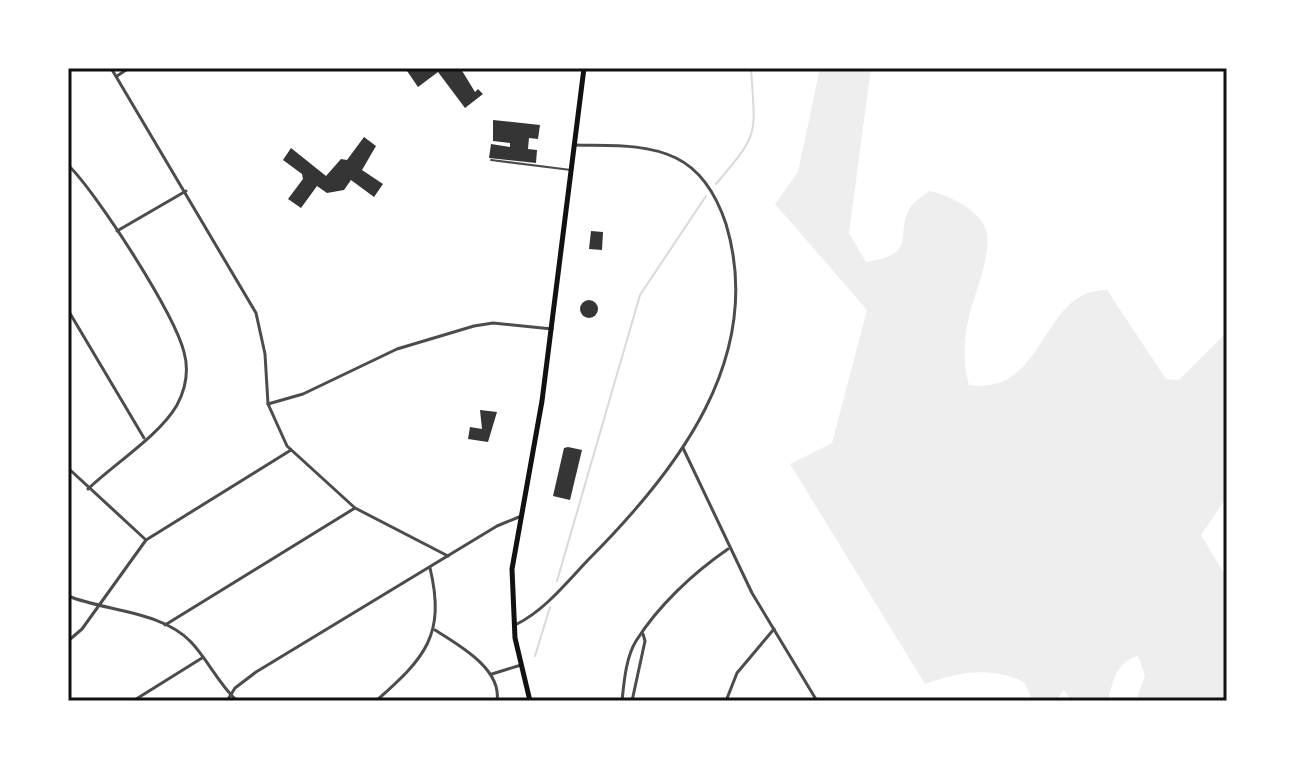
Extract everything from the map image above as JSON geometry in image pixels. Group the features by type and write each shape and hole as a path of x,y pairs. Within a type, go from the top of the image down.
{"main road":[{"path":"530,701 513,626 512,569 552,329 584,68"}],"street":[{"path":"111,68 256,313 265,354 268,404 277,431 291,450 355,508 448,556"},
{"path":"117,76 129,68"},
{"path":"513,626 539,609 612,536 683,448 710,403 731,344 735,282 733,254 723,217 705,182 677,158 636,146 575,145"},
{"path":"68,165 117,231 173,324 185,354 187,376 178,404 88,489"},
{"path":"117,231 186,191"},
{"path":"68,310 144,439"},
{"path":"268,404 314,389 397,349 472,326 493,323 552,329"},
{"path":"683,448 729,548 817,701"},
{"path":"68,641 146,540 291,450"},
{"path":"68,468 146,540"},
{"path":"165,625 355,508"},
{"path":"227,701 256,672 499,524 519,517"},
{"path":"622,701 633,649 643,634 674,595 729,548"},
{"path":"376,701 408,671 435,630 435,590 430,568"},
{"path":"68,596 165,625 191,642 237,701"},
{"path":"726,701 737,673 774,629"},
{"path":"435,630 492,674 497,683 497,701"},
{"path":"632,701 645,641 643,634"},
{"path":"133,701 202,658"},
{"path":"492,674 521,665"}],"lane":[{"path":"491,160 572,170"}],"shaded area":[{"path":"820,68 871,68 849,233 866,262 893,254 899,249 910,208 929,191 961,203 985,227 986,257 965,339 965,367 969,385 995,384 1014,375 1029,360 1068,306 1085,294 1107,290 1166,379 1179,380 1227,332 1227,497 1201,535 1227,578 1227,701 1136,701 1145,675 1138,656 1120,668 1108,701 1072,701 1064,690 1055,701 1033,701 1024,682 987,672 950,676 925,684 790,464 832,443 867,310 775,204 798,172"}],"building":[{"path":"405,68 461,69 475,92 478,89 483,94 465,108 438,72 418,87"},
{"path":"493,120 540,125 538,139 529,138 528,149 537,150 536,163 489,158 491,144 510,147 510,143 493,141"},
{"path":"364,137 376,146 362,170 383,184 374,197 351,180 344,190 327,193 317,186 301,208 288,199 303,179 302,174 283,160 291,148 326,176 341,159 347,160"},
{"path":"591,231 603,232 602,250 589,249"},
{"path":"589,300 598,309 589,318 580,309"},
{"path":"480,410 497,412 488,442 468,439 470,427 482,429"},
{"path":"564,448 582,450 570,500 553,496"}],"waterway":[{"path":"716,184 741,153 752,132 751,68"},
{"path":"557,581 640,295 706,196"},
{"path":"535,656 550,607"}]}
